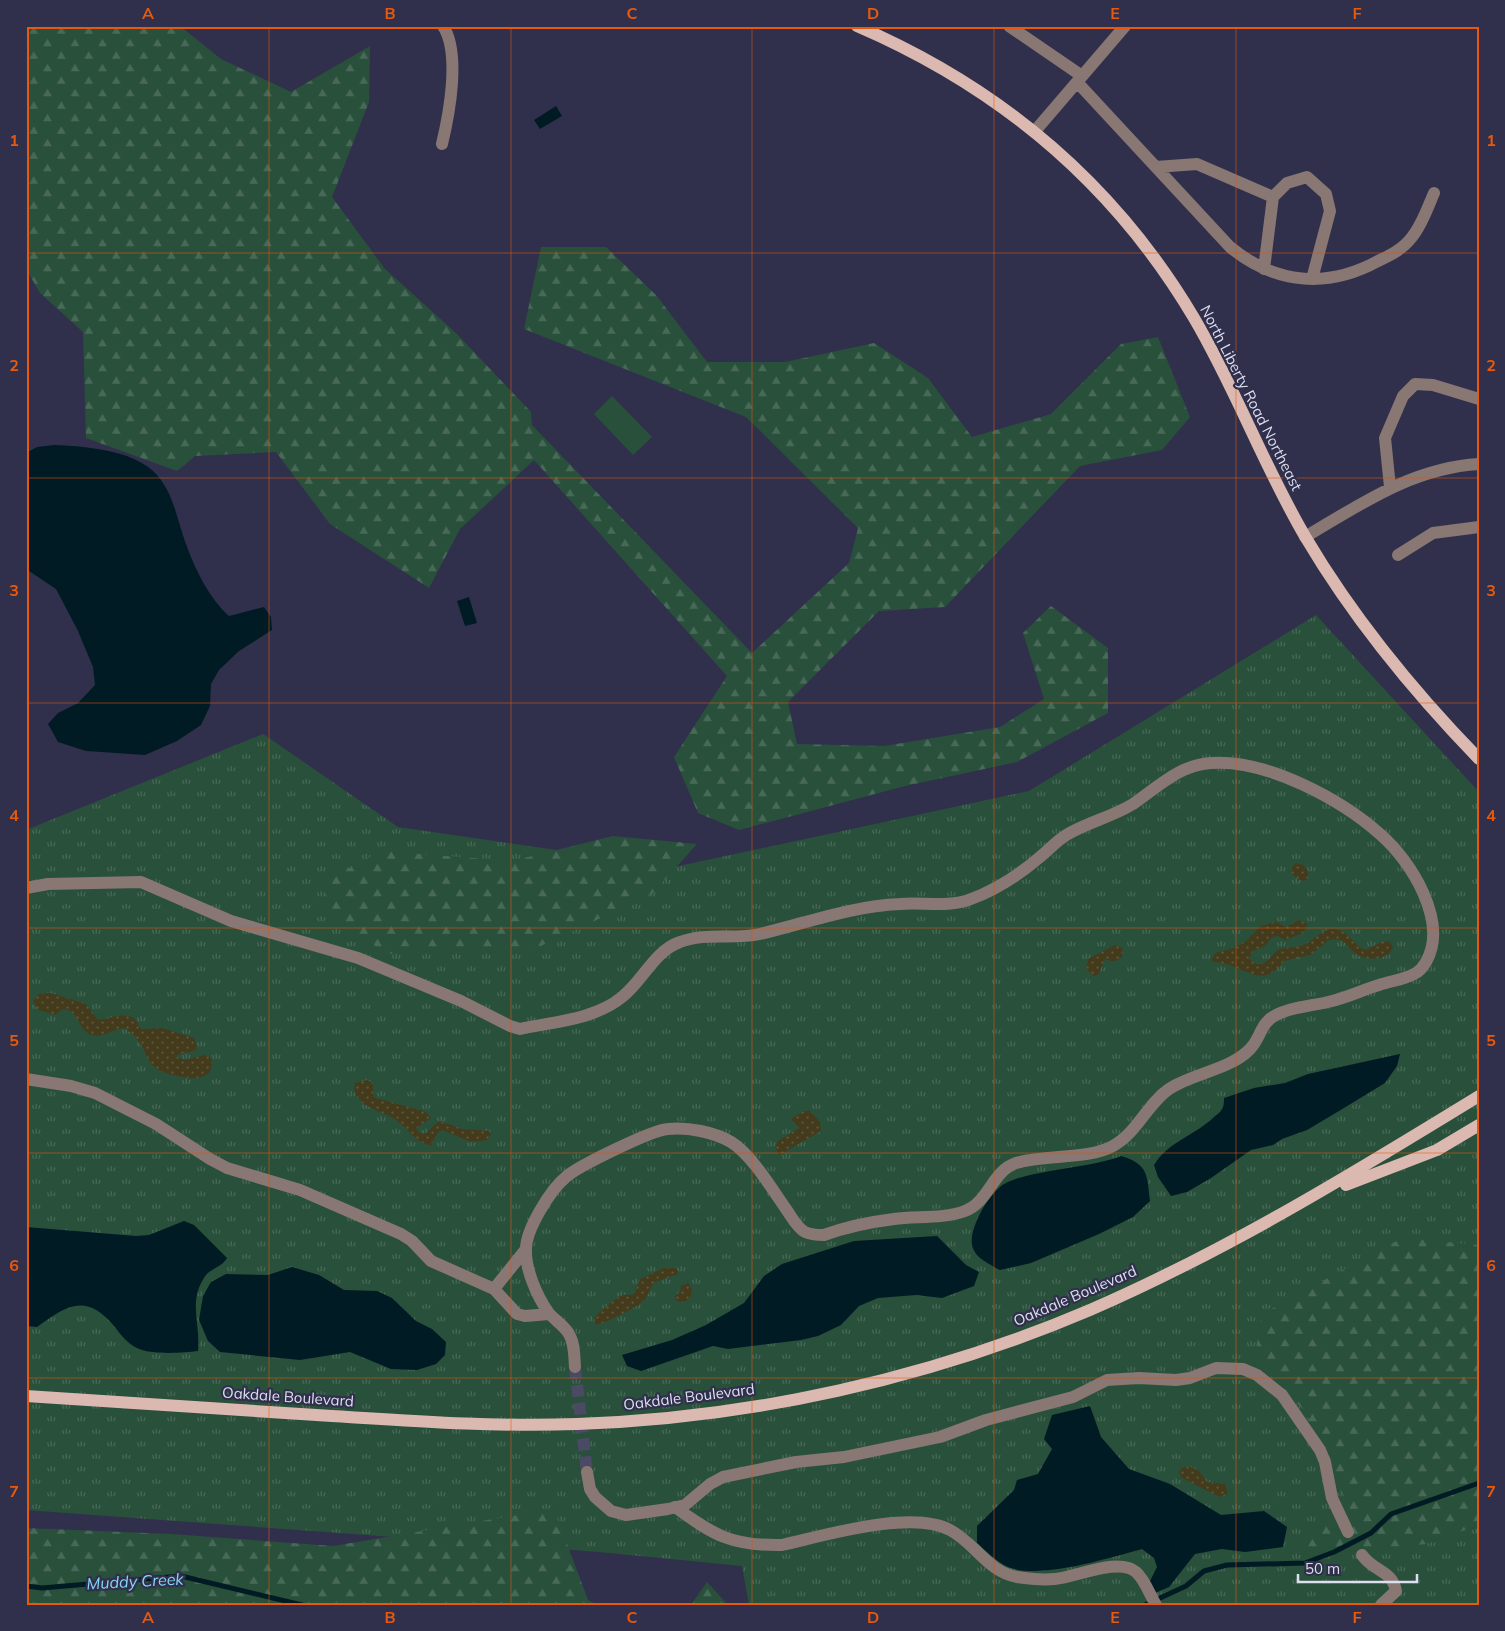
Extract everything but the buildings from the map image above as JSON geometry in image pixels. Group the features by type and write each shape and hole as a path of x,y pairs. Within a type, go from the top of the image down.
{"main road":[{"name":"North Liberty Road Northeast","path":"857,26 948,71 994,100 1064,155 1104,195 1156,259 1194,317 1215,356 1271,475 1325,570 1389,659 1436,714 1479,759"},
{"name":"Oakdale Boulevard","path":"26,1396 481,1424 624,1422 747,1407 813,1396 906,1373 1042,1329 1174,1271 1316,1196 1479,1096"},
{"name":"Oakdale Boulevard","path":"1316,1196 1437,1150 1479,1125"}],"street":[{"path":"442,144 452,88 451,53 443,26"},
{"path":"1008,26 1080,79 1156,167 1230,247 1243,258 1264,269 1291,278 1312,279 1344,277 1370,266 1400,249 1412,237 1434,193"},
{"path":"1035,131 1125,26"},
{"path":"1156,167 1197,164 1273,196"},
{"path":"1264,269 1273,196 1287,183 1307,177 1326,194 1330,211 1312,279"},
{"path":"1390,487 1385,438 1402,396 1415,384 1433,385 1479,399"},
{"path":"1305,537 1390,487 1417,476 1445,468 1479,464"},
{"path":"1398,555 1432,534 1479,527"},
{"path":"26,888 58,884 142,882 231,922 358,958 461,1001 510,1026 520,1029 587,1014 616,1002 626,994 667,948 680,942 712,935 743,936 762,933 780,927 872,907 902,903 935,906 970,900 1020,873 1069,833 1121,811 1188,767 1207,763 1230,763 1252,767 1290,780 1337,803 1378,832 1391,844 1404,858 1420,885 1433,927 1429,955 1424,966 1417,973 1334,1001 1280,1012 1270,1017 1263,1024 1251,1049 1211,1071 1167,1090 1129,1135 1118,1143 1104,1150 1043,1158 1009,1165 978,1204 969,1210 893,1219 824,1235 812,1234 803,1231 772,1189 732,1143 706,1132 668,1129 654,1133 566,1176 556,1187 536,1220 529,1234 526,1249 533,1282 549,1314 570,1335 574,1348 575,1367"},
{"path":"26,1079 71,1086 95,1093 156,1124 227,1168 300,1190 412,1240 431,1261 494,1289 517,1314 525,1316 549,1314"},
{"path":"494,1289 526,1249"},
{"path":"587,1472 590,1489 595,1498 610,1511 626,1515 685,1504 710,1484 723,1477 796,1462 844,1457 940,1437 986,1420 1073,1397 1107,1380 1139,1378 1176,1380 1190,1378 1216,1368 1243,1369 1257,1375 1282,1395 1320,1450 1325,1462 1332,1498 1348,1532"},
{"path":"675,1507 712,1533 725,1539 767,1546 782,1545 872,1526 914,1522 933,1523 961,1536 1000,1572 1008,1574 1030,1579 1055,1579 1121,1566 1138,1573 1156,1605"},
{"path":"1362,1555 1369,1565 1385,1573 1394,1584 1396,1591 1381,1605"}],"green space":[{"path":"26,26 180,26 221,59 291,92 370,46 369,102 332,197 385,269 456,333 531,412 532,425 752,653 849,563 858,528 746,417 524,329 541,247 606,247 656,295 707,362 785,362 874,343 928,378 972,437 1051,414 1121,344 1158,337 1190,417 1162,450 1080,466 945,607 879,611 788,702 797,744 884,746 1000,727 1044,699 1023,633 1051,606 1108,648 1108,713 1017,762 905,786 739,830 698,813 674,757 727,676 534,460 460,529 429,588 330,524 276,452 195,456 177,471 86,438 83,332 40,293 26,269"},
{"path":"612,396 652,437 633,455 594,414"},
{"path":"1316,615 1479,792 1479,1605 749,1605 742,1566 599,1552 26,1510 26,830 263,734 398,827 674,867 1029,791"},
{"path":"613,836 697,844 652,894 541,946 387,954 321,909 331,878 381,851 512,861"},
{"path":"1402,1238 1479,1245 1479,1525 1426,1544 1379,1549 1303,1552 1308,1532 1349,1509 1305,1411 1254,1361 1262,1314"},
{"path":"554,1509 588,1600 598,1605 26,1605 26,1528 171,1534 333,1546"},
{"path":"707,1582 728,1605 691,1605"}],"sand":[{"path":"1296,863 1303,865 1308,871 1308,879 1304,881 1292,874 1292,867"},
{"path":"1299,920 1308,924 1303,933 1285,940 1277,936 1272,937 1265,946 1253,951 1249,959 1256,964 1263,963 1280,949 1304,945 1330,929 1341,931 1348,935 1358,946 1365,950 1382,942 1389,941 1393,947 1387,955 1371,959 1356,954 1341,940 1329,940 1310,955 1284,961 1272,972 1261,976 1211,961 1215,953 1234,948 1246,941 1261,926 1276,922 1286,927"},
{"path":"1115,945 1123,948 1122,957 1114,962 1105,959 1098,975 1094,976 1086,969 1088,959"},
{"path":"40,993 51,993 86,1004 98,1020 126,1016 135,1019 142,1029 162,1028 194,1038 197,1048 193,1052 181,1053 176,1056 184,1060 205,1055 211,1058 211,1070 200,1078 168,1074 151,1064 141,1044 124,1028 96,1036 87,1033 69,1010 63,1009 55,1015 37,1009 33,1000"},
{"path":"367,1080 373,1083 373,1097 426,1112 431,1118 416,1128 420,1133 426,1133 439,1121 463,1129 489,1131 491,1135 488,1140 471,1142 442,1130 438,1132 431,1145 426,1144 394,1119 367,1106 358,1098 355,1091 355,1083"},
{"path":"804,1111 810,1111 820,1122 821,1131 779,1155 775,1147 778,1141 799,1128 791,1119"},
{"path":"664,1268 675,1268 678,1274 655,1282 646,1297 637,1306 596,1325 594,1318 608,1305 620,1296 635,1293 640,1279"},
{"path":"688,1283 692,1289 691,1296 684,1302 676,1300 675,1296 680,1292 681,1286"},
{"path":"1189,1466 1199,1471 1207,1482 1225,1484 1228,1493 1220,1497 1182,1478 1179,1472 1182,1468"}],"water":[{"path":"556,106 562,116 540,129 534,120"},
{"path":"54,445 92,448 120,454 144,464 153,471 160,478 170,496 194,563 203,583 215,601 229,616 264,607 271,617 272,630 239,651 219,670 211,684 210,706 201,725 177,741 145,755 86,751 58,742 48,724 58,713 78,703 95,685 93,667 78,631 56,589 26,569 26,453 37,447"},
{"path":"469,597 477,623 465,626 457,601"},
{"path":"1400,1054 1397,1066 1385,1083 1307,1130 1282,1139 1273,1145 1251,1150 1187,1192 1171,1196 1158,1177 1154,1165 1160,1157 1174,1144 1206,1124 1220,1112 1223,1107 1224,1098 1254,1088 1285,1083 1308,1074"},
{"path":"1121,1156 1130,1159 1142,1167 1147,1178 1150,1201 1133,1217 1099,1234 1031,1263 1000,1270 976,1254 972,1244 974,1228 984,1206 1000,1187 1022,1177 1093,1164"},
{"path":"184,1221 194,1225 227,1258 206,1275 197,1294 198,1351 158,1353 137,1348 125,1339 105,1316 95,1309 86,1306 68,1308 37,1327 26,1326 26,1227 136,1236 149,1235"},
{"path":"937,1236 966,1265 979,1272 974,1286 942,1298 916,1295 878,1298 859,1306 841,1325 818,1336 801,1340 728,1349 713,1346 641,1371 627,1366 622,1355 672,1340 706,1325 744,1303 764,1276 782,1264 854,1241"},
{"path":"292,1267 319,1275 344,1290 377,1291 392,1298 416,1321 432,1329 446,1342 445,1355 436,1364 417,1370 391,1369 350,1352 300,1360 220,1352 208,1341 199,1320 203,1296 211,1282 226,1274 268,1275"},
{"path":"1090,1406 1101,1437 1129,1469 1170,1484 1221,1515 1264,1511 1287,1527 1283,1547 1245,1552 1222,1549 1195,1554 1169,1587 1155,1593 1149,1583 1157,1567 1154,1558 1142,1549 1093,1562 1038,1571 1008,1567 996,1559 977,1543 977,1526 1014,1490 1017,1480 1038,1474 1052,1449 1044,1439 1052,1415"}],"waterway":[{"name":"Muddy Creek","path":"1145,1605 1186,1586 1204,1571 1227,1565 1305,1563 1334,1552 1371,1533 1391,1514 1479,1483"},
{"name":"Muddy Creek","path":"26,1586 42,1588 181,1576 302,1605"}],"tunnel":[{"path":"575,1367 587,1472"}]}
